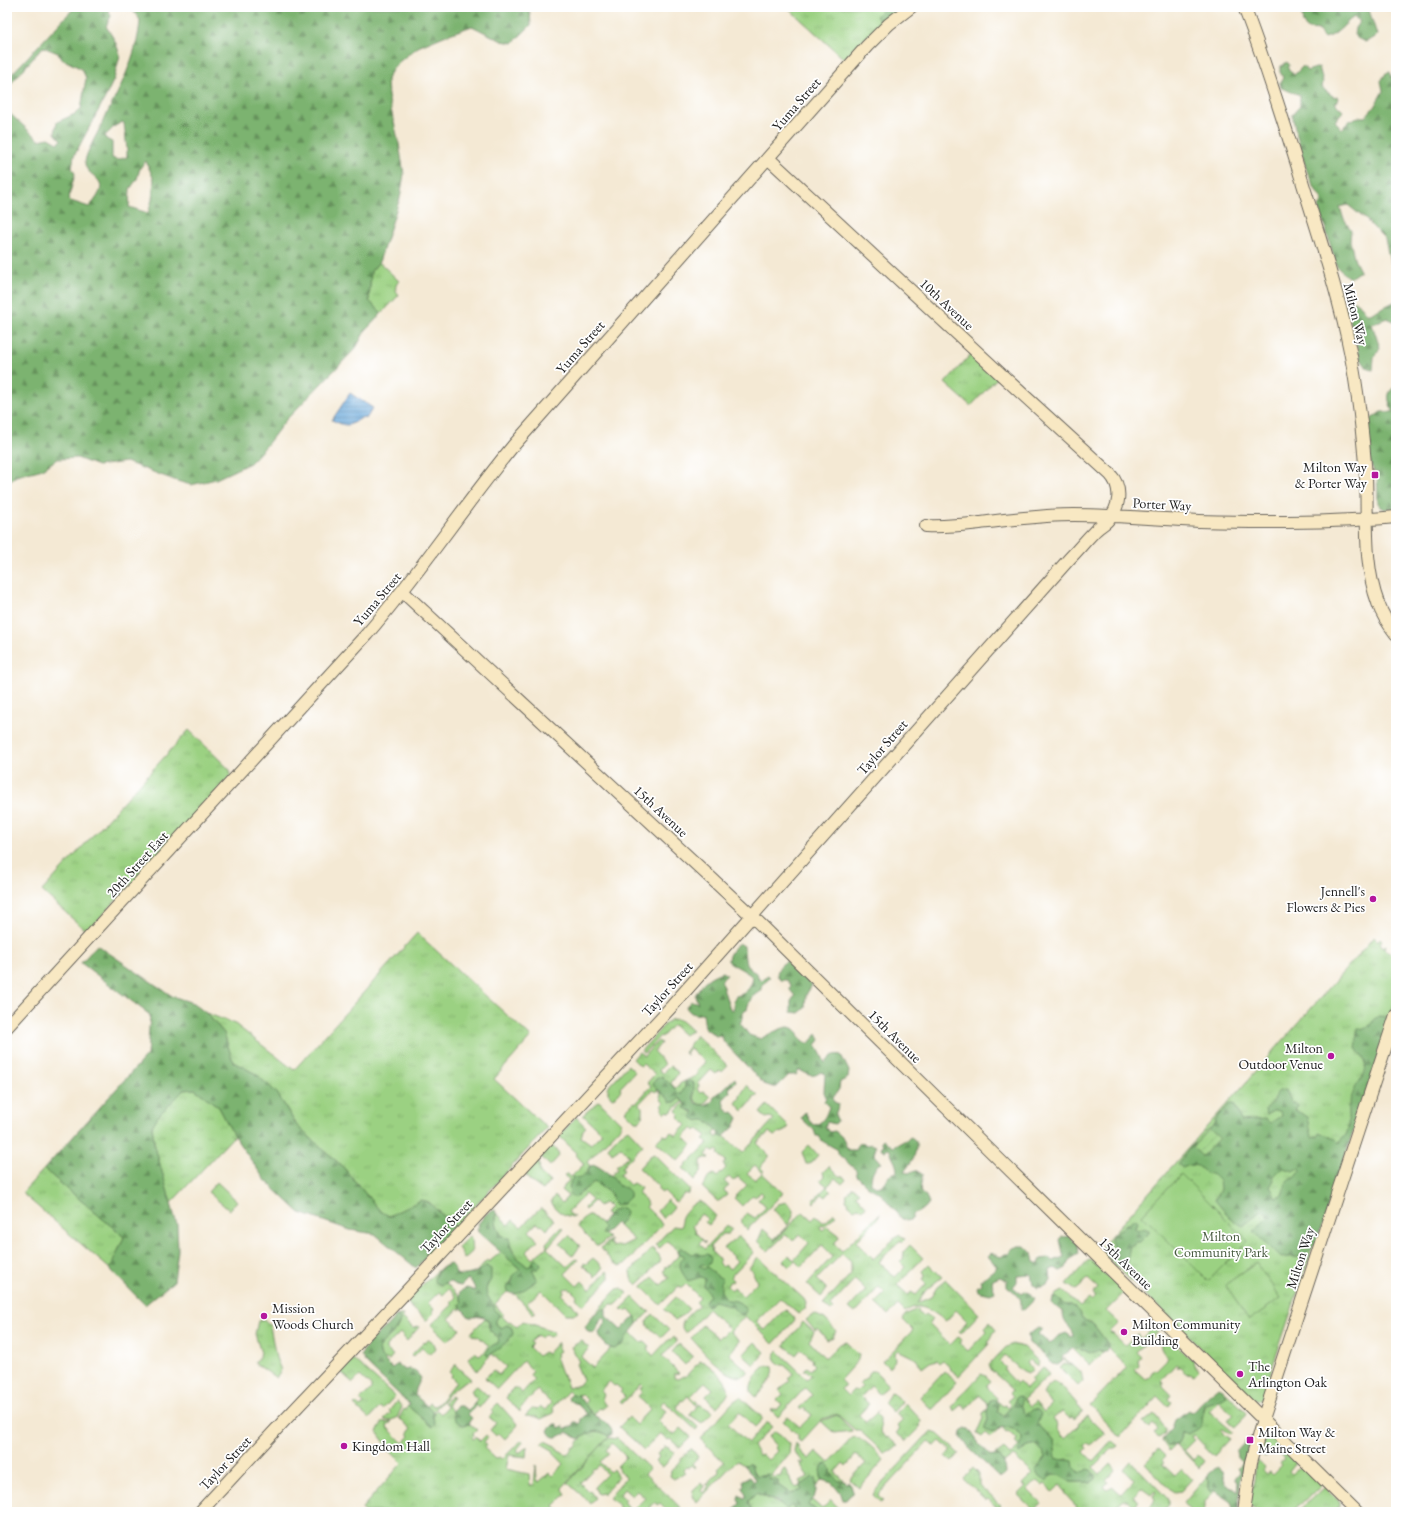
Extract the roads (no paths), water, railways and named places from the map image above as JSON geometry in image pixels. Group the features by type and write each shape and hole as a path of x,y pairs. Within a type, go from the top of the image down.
{"street":[{"name":"Yuma Street","path":"288,720 367,634 403,592 467,504 513,446 867,46 889,24 911,7"},
{"name":"Milton Way","path":"1244,7 1273,87 1320,239 1343,322 1356,380 1360,407 1366,477 1369,558 1374,591 1382,613 1396,634"},
{"name":"10th Avenue","path":"768,158 1006,379 1107,470 1116,482 1119,491 1118,504 1112,516"},
{"name":"Porter Way","path":"926,526 953,526 1052,516 1112,516 1200,521 1273,522 1330,522 1396,517"},
{"name":"Taylor Street","path":"200,1512 595,1089 753,917 1092,533 1112,516"},
{"name":"15th Avenue","path":"403,592 753,917 1357,1512"},
{"name":"20th Street East","path":"7,1027 288,720"},
{"name":"Milton Way","path":"1244,1512 1251,1462 1263,1419 1396,1015"}],"water":[{"path":"350,393 373,408 366,419 363,417 348,425 332,420"}],"place":[{"name":"Milton Way & Porter Way","path":"1375,475"},
{"name":"Jennell's Flowers & Pies","path":"1373,899"},
{"name":"Milton Outdoor Venue","path":"1331,1056"},
{"name":"Mission Woods Church","path":"264,1316"},
{"name":"Milton Community Building","path":"1124,1332"},
{"name":"The Arlington Oak","path":"1240,1374"},
{"name":"Milton Way & Maine Street","path":"1250,1440"},
{"name":"Kingdom Hall","path":"344,1446"}],"park label":[{"name":"Milton Community Park","path":"1221,1244"}]}
